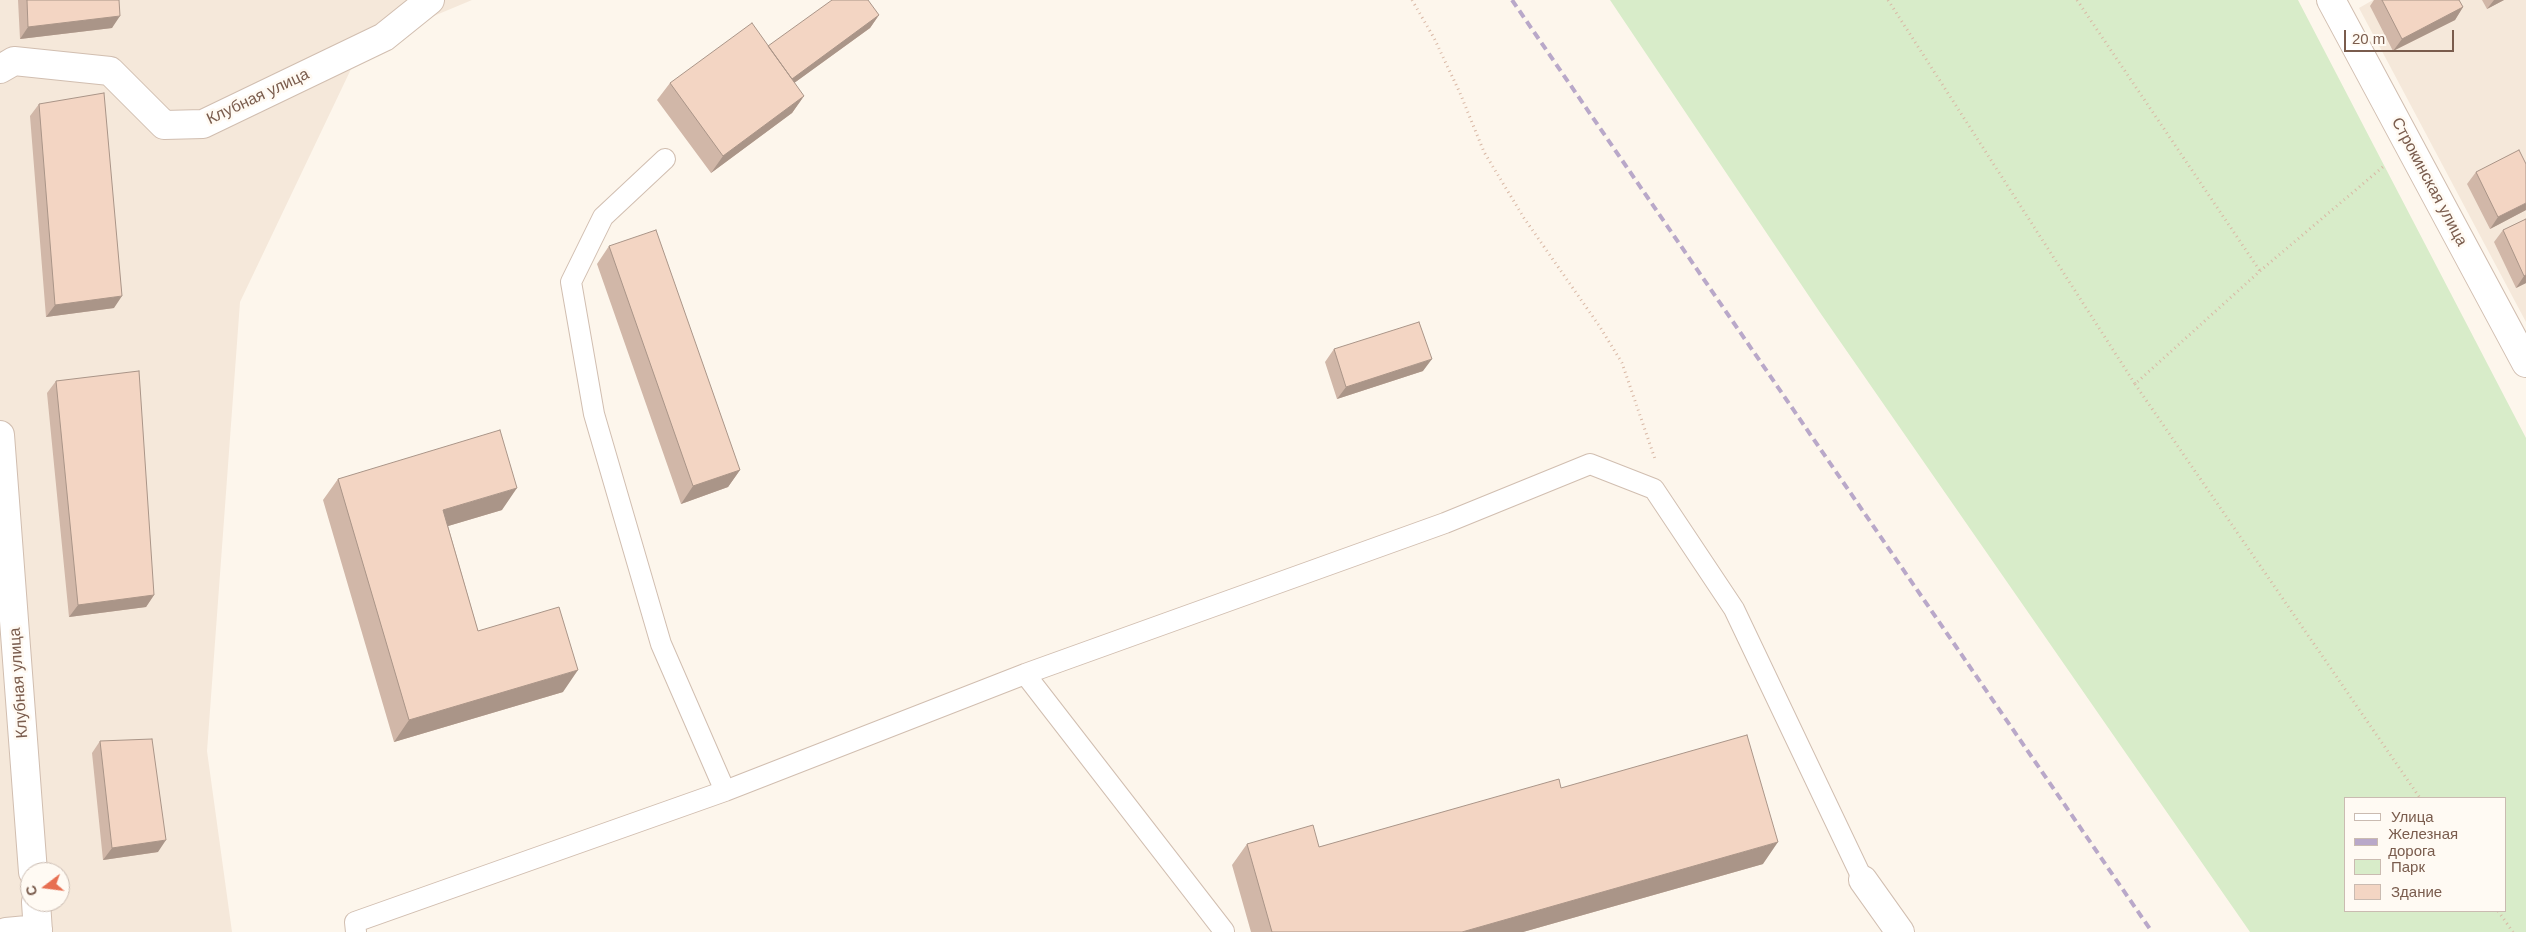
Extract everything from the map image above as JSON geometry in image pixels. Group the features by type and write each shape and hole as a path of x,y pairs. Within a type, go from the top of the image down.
{"street":[{"name":"Клубная улица","path":"0,69 14,61 110,71 136,94 164,125 203,124 384,37 430,0"},
{"name":"Строкинская улица","path":"2331,0 2526,363"},
{"name":"Клубная улица","path":"0,435 32,862"},
{"path":"1863,880 1900,932"},
{"path":"6,932 38,930 37,912"}],"lane":[{"path":"665,159 603,217 571,282 594,414 661,644 725,791"},
{"path":"356,932 354,922 725,791 1025,674 1445,523 1590,464 1654,489 1734,610 1863,880"},
{"path":"1025,674 1224,930"}],"path":[{"path":"1412,0 1434,38 1460,93 1484,152 1524,218 1600,327 1622,363 1655,460 1654,489"},
{"path":"1888,0 2135,384 2419,797"},
{"path":"2077,0 2260,271"},
{"path":"2135,384 2260,271 2409,145"},
{"path":"2499,912 2513,932"}],"shaded area":[{"path":"0,0 472,0 362,46 240,302 207,751 232,932 0,932"},
{"path":"2373,0 2526,0 2526,322 2359,8"}],"green space":[{"path":"1610,0 2298,0 2526,438 2526,932 2250,932 1821,314"}],"building":[{"path":"27,0 119,0 120,16 28,27"},
{"path":"832,0 868,0 879,15 792,79 768,46"},
{"path":"2382,0 2459,0 2463,7 2402,39"},
{"path":"752,23 804,96 723,156 670,83"},
{"path":"104,93 122,296 55,305 39,104"},
{"path":"2519,150 2526,164 2526,203 2498,217 2476,172"},
{"path":"2526,219 2526,275 2524,276 2503,230"},
{"path":"656,230 740,470 693,486 609,246"},
{"path":"1419,322 1432,359 1346,387 1334,349"},
{"path":"139,371 154,595 78,605 56,381"},
{"path":"500,430 517,488 443,510 478,631 559,607 578,670 409,720 338,479"},
{"path":"1747,735 1778,842 1462,932 1272,932 1247,844 1313,825 1319,847 1559,779 1561,788"},
{"path":"152,739 166,840 112,848 100,741"}],"railway":[{"path":"1512,0 2152,932"}]}
